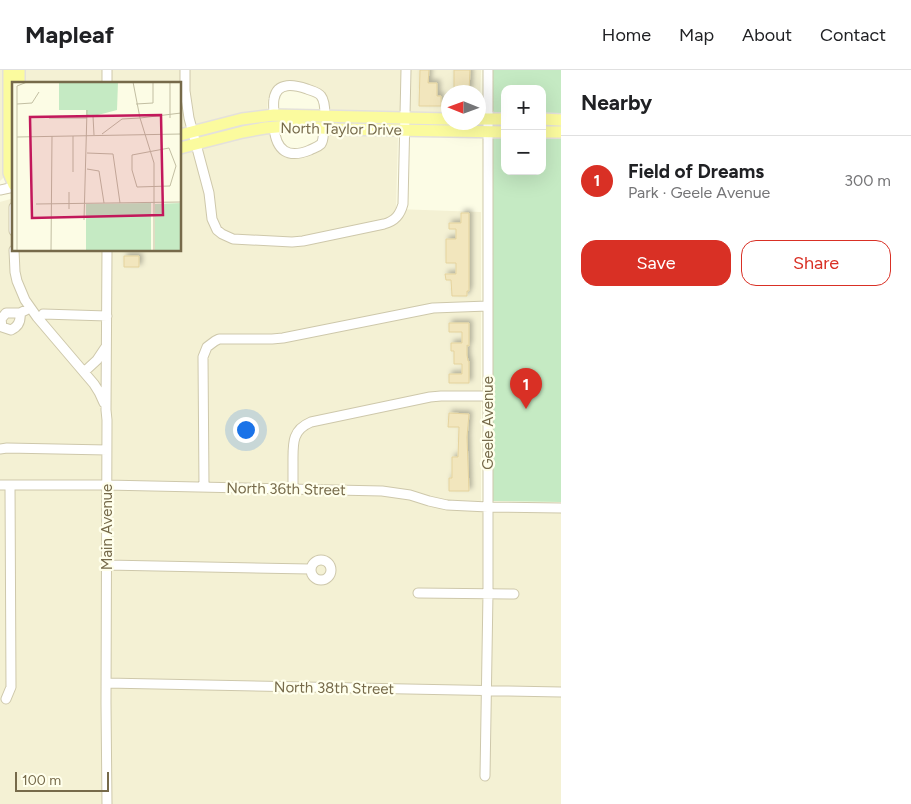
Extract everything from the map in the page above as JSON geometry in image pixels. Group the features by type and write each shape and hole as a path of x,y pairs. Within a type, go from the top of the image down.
{"main road":[{"path":"9,70 10,173 12,180"},
{"name":"North Taylor Drive","path":"181,135 249,118 274,115 325,116 501,132"},
{"path":"486,119 501,119"},
{"path":"546,119 561,120"},
{"name":"North Taylor Drive","path":"181,148 242,132 288,126 324,128 404,124 441,120"},
{"path":"546,132 561,132"}],"street":[{"path":"185,70 187,105 192,131 209,193 212,219 217,230 232,239 292,242 384,224 399,215 403,204 406,70"},
{"name":"Geele Avenue","path":"486,90 488,70"},
{"path":"274,115 276,94 283,87 293,85 320,94 324,102 325,116"},
{"name":"Geele Avenue","path":"485,776 488,593 488,131 486,126"},
{"path":"274,128 276,140 280,147 286,152 294,154 320,145 323,140 324,128"},
{"path":"14,251 17,281 25,300 99,392 106,410"},
{"name":"Main Avenue","path":"107,251 107,804"},
{"path":"204,487 204,357 205,351 210,344 223,339 283,338 432,308 488,306"},
{"path":"20,313 30,308"},
{"path":"43,314 107,316"},
{"path":"84,372 98,360 106,345"},
{"path":"293,489 293,443 297,432 305,424 430,397 488,396"},
{"path":"0,449 107,450"},
{"name":"North 36th Street","path":"0,485 382,490 448,505 561,508"},
{"path":"6,700 11,687 10,485"},
{"path":"107,565 310,569"},
{"path":"418,593 514,594"},
{"name":"North 38th Street","path":"106,683 561,692"}],"shaded area":[{"path":"0,70 5,70 5,176 0,181"},
{"path":"22,70 481,70 481,85 441,85 441,114 331,111 328,100 318,90 273,89 268,99 267,111 181,132 181,82 22,82"},
{"path":"266,132 270,135 276,150 285,157 292,159 305,158 320,151 326,144 331,132 398,136 396,209 481,212 481,511 561,513 561,804 0,804 0,202 12,199 12,251 181,251 181,153"}],"green space":[{"path":"493,70 561,70 561,117 546,116 546,85 501,85 501,116 496,115 492,109"},
{"path":"492,135 501,135 501,175 546,175 546,136 561,137 561,502 491,501"}],"building":[{"path":"420,70 429,70 428,83 437,83 437,96 441,96 441,106 419,106"},
{"path":"454,70 470,70 469,85 454,85"},
{"path":"461,213 469,213 469,291 467,291 467,296 452,296 451,280 446,280 445,274 456,274 456,263 446,263 446,239 456,239 456,229 449,229 449,223 461,223"},
{"path":"124,256 139,256 139,267 124,267"},
{"path":"449,323 469,323 467,355 469,361 469,383 449,383 449,374 462,374 462,364 454,364 454,351 451,351 451,343 462,343 462,332 449,332"},
{"path":"449,413 469,414 467,437 469,491 449,491 449,478 452,478 452,457 458,457 459,427 448,427"}],"place":[{"name":"Field of Dreams","path":"526,409"}]}
